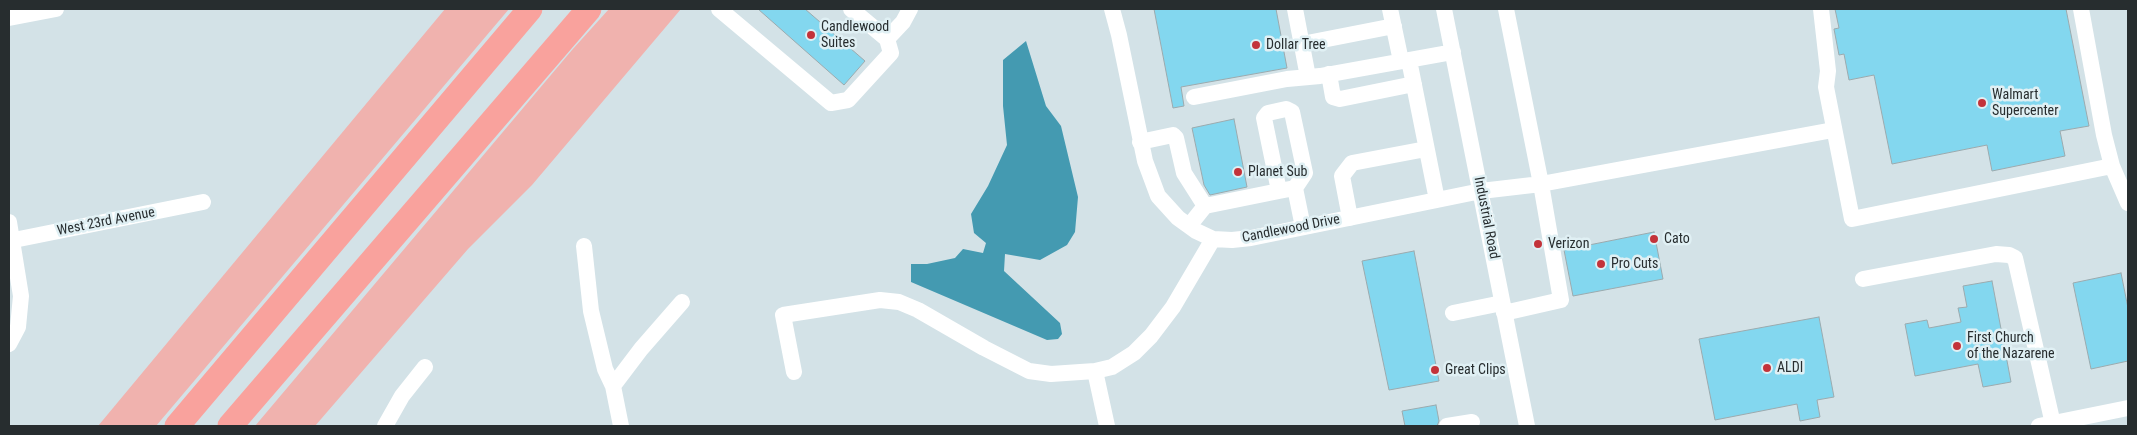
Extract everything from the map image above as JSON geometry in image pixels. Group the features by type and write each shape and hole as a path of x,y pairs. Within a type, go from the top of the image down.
{"highway":[{"path":"177,426 530,9"},
{"path":"230,426 589,9"}],"street":[{"path":"9,18 56,9"},
{"path":"719,9 831,103 848,100 891,53 887,40 851,9"},
{"path":"887,40 903,22 910,9"},
{"name":"Candlewood Drive","path":"1112,9 1120,35 1140,142 1158,196 1178,218 1213,239 1251,238 1481,191 1541,184 1834,130"},
{"path":"1295,9 1308,77"},
{"path":"1390,9 1405,61 1414,84 1436,200"},
{"name":"Industrial Road","path":"1444,9 1527,426"},
{"path":"1453,313 1561,300 1541,184 1506,9"},
{"path":"1821,9 1828,71 1826,88 1852,219 2112,166"},
{"path":"2081,9 2104,135 2112,166 2128,203"},
{"path":"1302,44 1394,26"},
{"path":"1194,97 1287,79 1329,74 1453,52"},
{"path":"1329,74 1332,97 1340,99 1414,84"},
{"path":"1140,142 1173,136 1176,138 1184,173 1205,206"},
{"path":"1350,218 1342,176 1352,163 1426,149"},
{"path":"1189,226 1205,206 1287,189 1303,227"},
{"name":"West 23rd Avenue","path":"11,241 203,202"},
{"path":"9,222 21,296 18,328 9,344"},
{"path":"794,372 783,315 880,300 899,302 918,310 984,348 1029,371 1051,374 1095,371 1112,367 1134,353 1151,336 1173,307 1213,239"},
{"path":"584,246 590,311 606,369 613,386 621,426"},
{"path":"1863,279 1996,254 2008,255 2014,258 2046,425 2128,408"},
{"path":"613,386 641,349 682,302"},
{"path":"385,426 402,396 425,367"},
{"path":"1095,371 1107,426"},
{"path":"1446,426 1472,422"}],"shaded area":[{"path":"445,9 509,9 156,426 98,426"},
{"path":"609,9 681,9 532,185 468,249 315,426 255,426 572,50"}],"water":[{"path":"1026,41 1046,106 1061,126 1078,197 1075,232 1067,245 1040,260 1005,254 1004,271 1060,323 1062,334 1058,339 1047,340 911,282 911,264 927,264 955,258 963,249 983,253 986,243 974,233 971,214 988,186 1007,145 1003,106 1003,60"}],"building":[{"name":"Candlewood Suites","path":"758,9 805,9 865,61 844,85"},
{"path":"1154,9 1276,9 1287,68 1181,87 1184,106 1173,108"},
{"name":"Walmart Supercenter","path":"1835,9 2066,9 2089,126 2060,131 2065,156 1992,171 1987,145 1892,164 1874,75 1849,80 1844,54 1839,55 1834,29 1839,28"},
{"path":"1234,119 1247,187 1210,195 1204,185 1192,128"},
{"path":"1654,232 1663,279 1573,296 1564,250"},
{"path":"1414,251 1439,381 1389,390 1362,261"},
{"path":"2121,273 2128,308 2128,361 2091,369 2073,283"},
{"name":"First Church of the Nazarene","path":"1992,281 2011,382 1983,387 1978,364 1915,376 1905,324 1927,320 1929,328 1961,322 1958,308 1967,307 1963,286"},
{"name":"ALDI","path":"1819,317 1834,397 1817,400 1820,417 1800,421 1797,404 1715,420 1699,339"},
{"path":"1436,405 1439,421 1437,426 1405,426 1402,411"}],"place":[{"name":"Candlewood Suites","path":"811,35"},
{"name":"Dollar Tree","path":"1256,45"},
{"name":"Walmart Supercenter","path":"1982,103"},
{"name":"Planet Sub","path":"1238,172"},
{"name":"Cato","path":"1654,239"},
{"name":"Verizon","path":"1538,244"},
{"name":"Pro Cuts","path":"1601,264"},
{"name":"First Church of the Nazarene","path":"1957,346"},
{"name":"ALDI","path":"1767,368"},
{"name":"Great Clips","path":"1435,370"}]}
